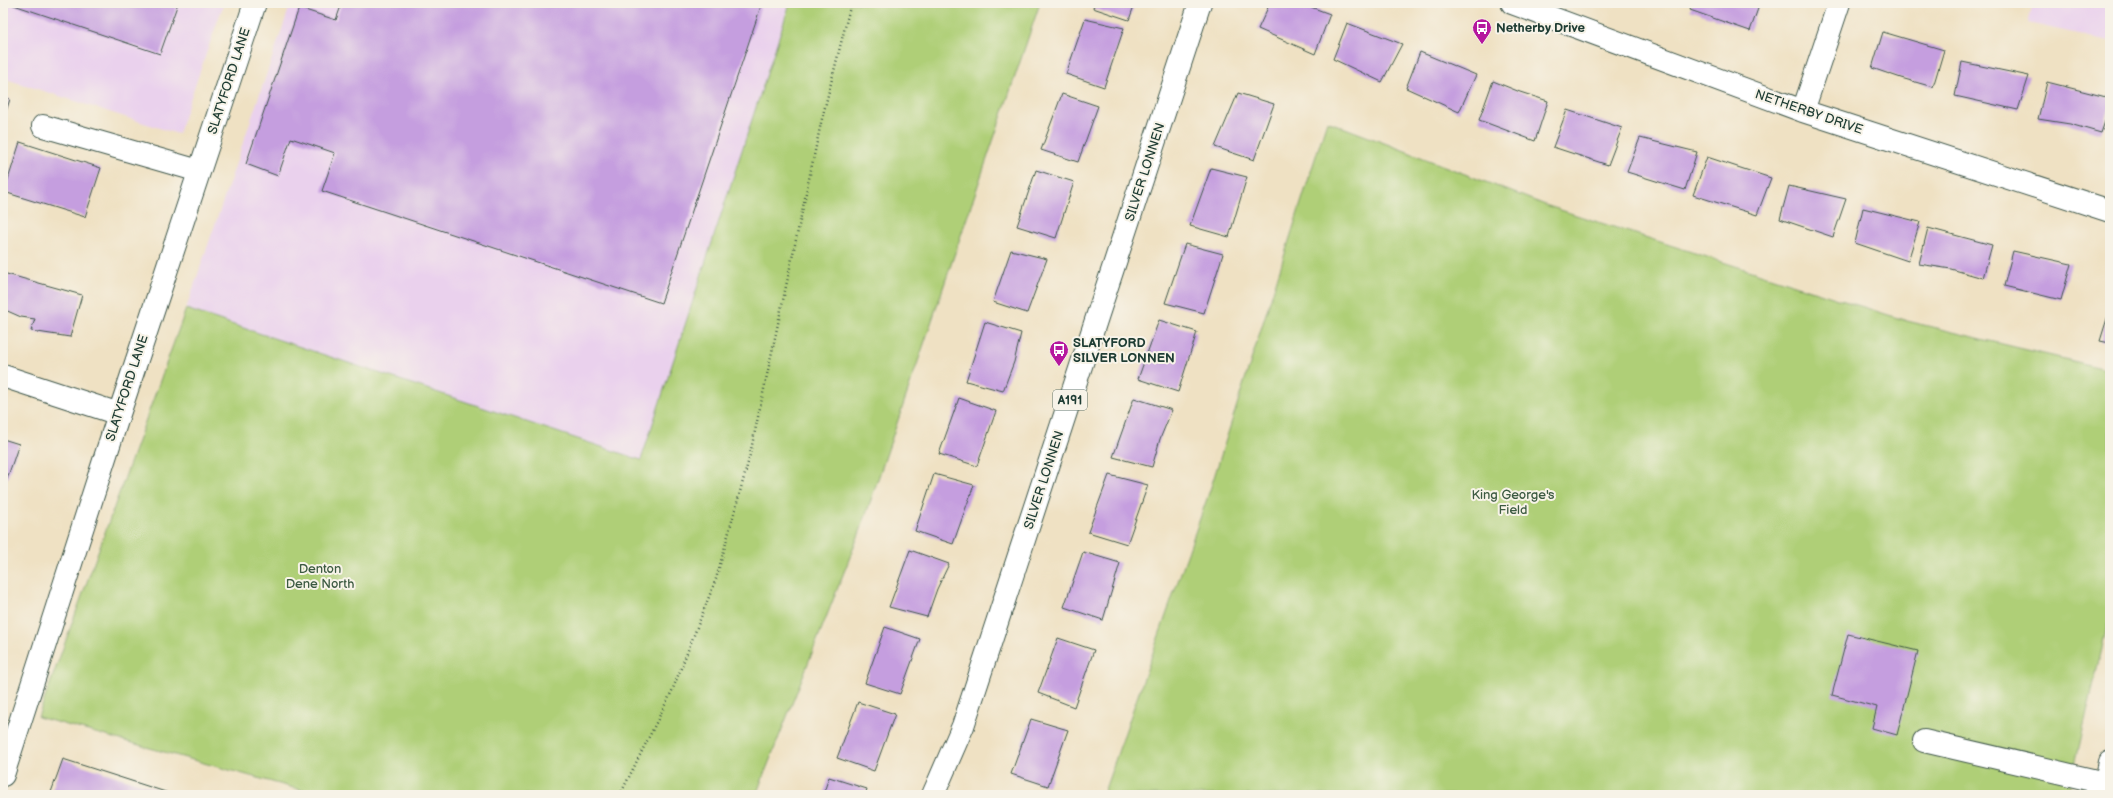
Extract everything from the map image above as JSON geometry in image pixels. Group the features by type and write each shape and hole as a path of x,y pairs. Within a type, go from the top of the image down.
{"street":[{"name":"SLATYFORD LANE","path":"3,775 10,736 119,414 255,3"},
{"name":"SILVER LONNEN","path":"934,795 963,726 1200,3"},
{"name":"NETHERBY DRIVE","path":"1512,3 1540,8 1803,111 2110,211"},
{"path":"1803,111 1839,3"},
{"path":"42,126 199,171"},
{"path":"3,376 119,414"},
{"path":"1924,741 2104,789 2110,762"}],"path":[{"path":"620,795 672,691 716,579 750,459 821,123 851,3"}],"shaded area":[{"path":"3,3 224,3 178,134 3,78"},
{"path":"291,3 790,3 641,460 186,309"},
{"path":"2033,3 2110,3 2110,41 2028,23"}],"green space":[{"name":"Denton Dene North","path":"790,3 1040,3 861,529 756,795 319,795 38,717 186,309 641,460"},
{"name":"King George's Field","path":"1327,121 1548,206 1907,321 2110,370 2110,613 2068,795 1103,795 1210,490"}],"building":[{"path":"8,3 178,3 160,54"},
{"path":"342,3 762,3 661,303 322,191 335,153 291,138 278,176 246,164 299,8 336,20"},
{"path":"1095,3 1135,3 1129,20 1093,8"},
{"path":"1270,3 1300,3 1330,14 1315,54 1258,29"},
{"path":"1692,3 1760,3 1750,31 1690,10"},
{"path":"1085,19 1124,28 1104,87 1066,74"},
{"path":"1347,23 1402,44 1382,82 1333,59"},
{"path":"1883,32 1944,50 1933,87 1872,68"},
{"path":"1420,52 1476,75 1459,112 1406,88"},
{"path":"1962,62 2029,76 2018,110 1955,96"},
{"path":"1493,81 1548,101 1535,141 1479,120"},
{"path":"2047,82 2110,98 2110,107 2101,133 2070,124 2038,119"},
{"path":"1238,93 1274,104 1254,160 1215,147"},
{"path":"1062,94 1098,106 1078,162 1041,150"},
{"path":"3,97 10,99 3,121"},
{"path":"1567,110 1622,128 1608,165 1553,147"},
{"path":"1640,138 1697,152 1685,190 1627,172"},
{"path":"20,142 101,168 85,217 4,192"},
{"path":"1707,157 1771,178 1757,215 1693,195"},
{"path":"1211,168 1247,177 1229,237 1190,226"},
{"path":"1036,170 1074,182 1056,238 1017,226"},
{"path":"1789,186 1846,199 1833,237 1780,219"},
{"path":"1863,208 1920,222 1908,261 1855,243"},
{"path":"1928,228 1992,245 1983,278 1951,269 1919,264"},
{"path":"1185,244 1223,254 1204,313 1165,303"},
{"path":"1011,250 1047,259 1027,313 993,302"},
{"path":"2013,251 2071,264 2061,300 2004,286"},
{"path":"3,273 82,295 70,337 31,331 35,319 21,317 3,309"},
{"path":"2110,309 2110,343 2100,341"},
{"path":"1159,320 1197,332 1178,392 1138,379"},
{"path":"985,322 1021,333 1014,362 1003,391 966,381"},
{"path":"959,398 996,411 977,466 939,454"},
{"path":"1134,398 1172,410 1160,439 1152,467 1113,457"},
{"path":"3,439 19,444 7,479 3,477"},
{"path":"934,474 974,485 953,544 915,531"},
{"path":"1109,475 1148,485 1127,544 1088,532"},
{"path":"910,550 949,564 937,589 927,617 889,607"},
{"path":"1083,552 1120,563 1103,620 1064,607"},
{"path":"885,627 920,639 900,694 865,683"},
{"path":"1848,634 1918,651 1897,735 1872,728 1877,707 1832,695"},
{"path":"1058,638 1094,650 1074,707 1038,693"},
{"path":"858,702 895,714 874,771 837,758"},
{"path":"1031,719 1068,730 1048,786 1011,774"},
{"path":"63,759 175,795 50,795"},
{"path":"829,777 867,789 865,795 823,795"}],"place":[{"name":"Netherby Drive","path":"1482,45"},
{"name":"SLATYFORD SILVER LONNEN","path":"1059,367"}]}
